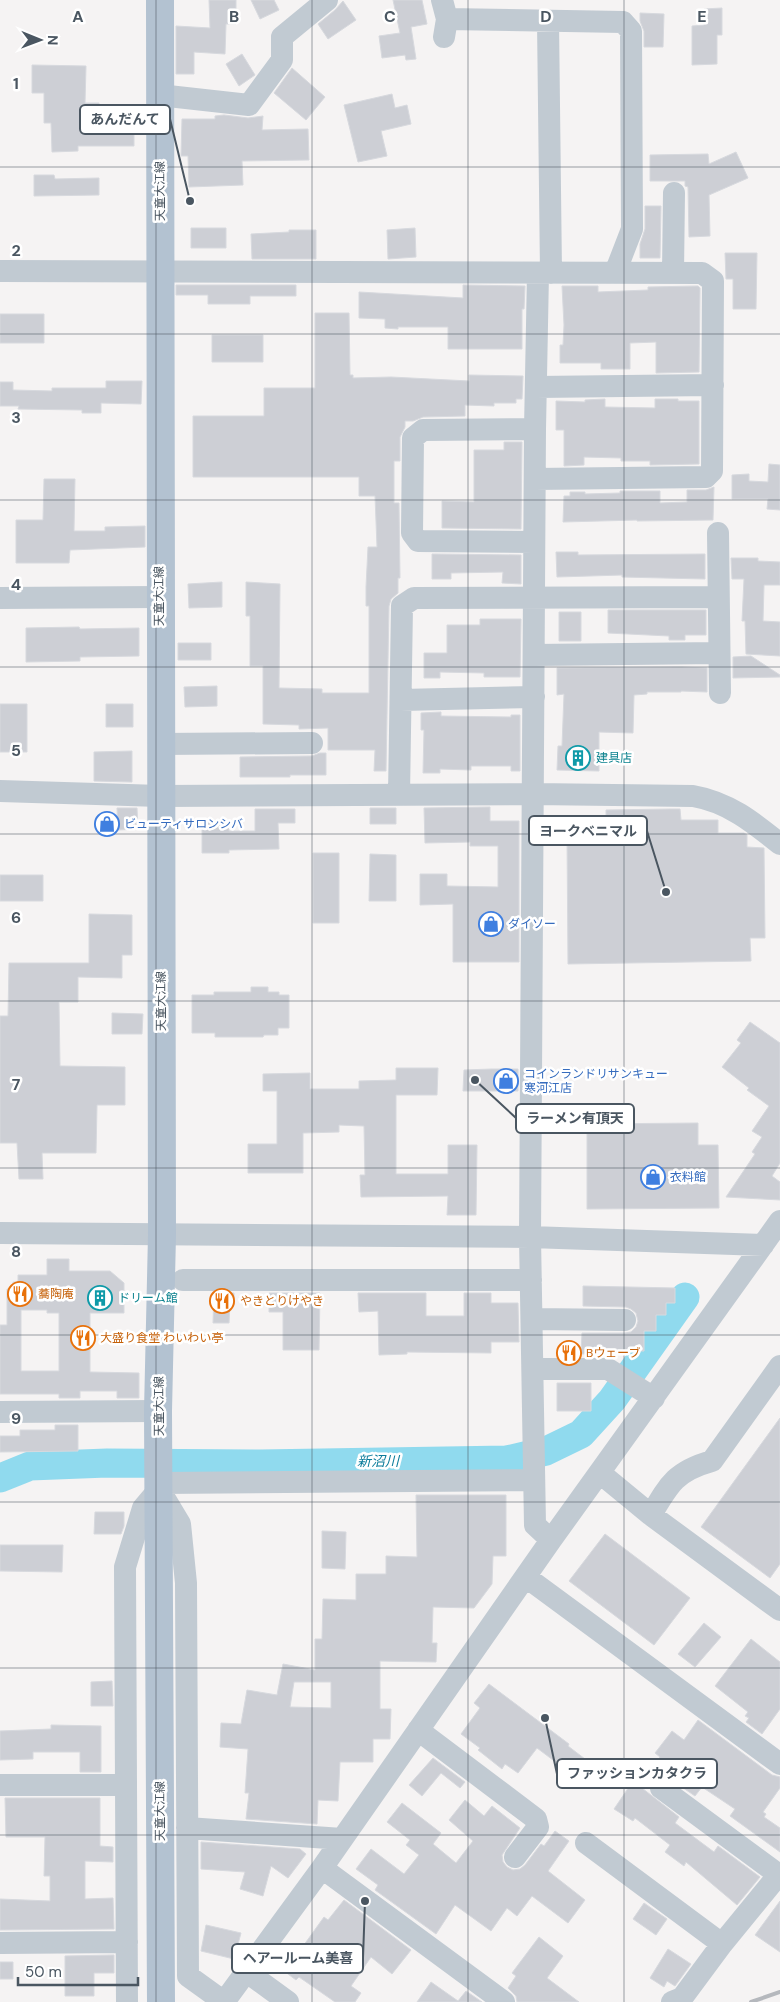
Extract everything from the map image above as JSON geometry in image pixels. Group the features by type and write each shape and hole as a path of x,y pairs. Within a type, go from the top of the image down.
{"main road":[{"name":"天童大江線","path":"160,0 159,597 162,1235 158,1412 161,2002"}],"street":[{"path":"159,95 249,105 282,60 282,37 327,0"},
{"path":"444,19 623,22 631,31 632,229 615,273"},
{"path":"548,21 545,273 536,387 535,429 530,1237 535,1525 551,1540"},
{"path":"673,273 674,193"},
{"path":"0,271 702,272 713,281 712,471 706,477 535,479"},
{"path":"536,387 713,385"},
{"path":"534,542 418,541 412,533 413,438 423,430 535,429"},
{"path":"718,533 720,693"},
{"path":"0,598 159,597"},
{"path":"400,795 402,606 414,598 718,597"},
{"path":"534,655 719,653"},
{"path":"401,700 534,697"},
{"path":"160,744 312,743"},
{"path":"0,791 160,796 534,794 693,796 712,799 740,813 780,844"},
{"path":"159,1483 180,1524 186,1583 188,1976 224,2002 322,1868 551,1540 600,1473 645,1392 780,1221"},
{"path":"0,1233 530,1237 763,1244"},
{"path":"183,1280 531,1280"},
{"path":"532,1319 625,1320"},
{"path":"651,1515 665,1491 679,1475 695,1466 712,1461 780,1366"},
{"path":"533,1370 608,1369 645,1392"},
{"path":"0,1412 158,1412"},
{"path":"600,1473 651,1515 780,1610"},
{"path":"159,1483 533,1474"},
{"path":"127,2002 125,1567 143,1508 159,1483"},
{"path":"526,1577 780,1764"},
{"path":"418,1730 536,1819 538,1827 515,1857"},
{"path":"0,1785 125,1785"},
{"path":"661,1788 779,1874 722,1944 682,1998 672,2002"},
{"path":"187,1828 342,1839"},
{"path":"586,1843 722,1944"},
{"path":"322,1868 504,2002"},
{"path":"0,1943 127,1942"},
{"path":"247,1972 288,2002"}],"building":[{"path":"209,0 236,0 236,24 226,24 225,54 194,52 194,74 176,74 176,26 210,28"},
{"path":"251,0 274,0 279,10 260,19"},
{"path":"393,0 422,0 427,24 411,27 416,59 406,60 405,55 382,58 379,36 400,33"},
{"path":"343,1 356,20 328,39 318,24"},
{"path":"722,8 722,35 717,35 717,64 692,65 692,26 704,25 704,9"},
{"path":"640,13 664,14 663,47 644,47 644,31 640,21"},
{"path":"242,54 255,75 239,86 226,64"},
{"path":"32,65 86,66 85,103 99,103 99,125 134,125 134,146 78,146 78,151 52,152 51,123 44,123 44,93 32,93"},
{"path":"292,68 325,97 306,120 274,93"},
{"path":"392,94 395,108 407,105 411,124 381,131 387,156 358,162 344,105"},
{"path":"224,115 248,118 263,116 262,130 308,129 309,160 242,161 243,185 189,187 188,156 181,156 182,119 215,119 215,116"},
{"path":"736,152 748,178 709,195 710,236 689,237 688,187 685,186 685,181 650,181 650,155 708,154 709,164"},
{"path":"34,175 54,175 55,179 99,178 99,195 34,196"},
{"path":"645,206 661,206 660,258 640,258 640,244 645,229"},
{"path":"191,228 226,228 226,248 191,248"},
{"path":"415,228 416,257 388,259 387,230"},
{"path":"289,230 316,230 316,259 252,259 251,234 289,232"},
{"path":"725,253 757,253 756,309 733,309 733,279 726,279"},
{"path":"176,285 296,285 296,296 250,296 250,304 208,304 208,295 176,295"},
{"path":"463,285 525,286 524,309 522,309 522,349 448,349 448,327 385,328 385,319 359,318 359,292 463,298"},
{"path":"562,286 598,286 598,292 648,290 648,287 698,286 700,288 699,372 656,373 656,342 630,343 630,369 601,369 601,363 560,363 560,345 563,345 564,325"},
{"path":"315,313 349,313 350,375 353,375 353,378 391,377 469,381 469,375 523,376 522,399 516,399 516,403 494,403 494,406 465,405 465,416 423,417 413,421 405,421 405,427 400,437 400,461 394,461 394,503 399,503 400,578 398,578 398,593 391,599 389,606 386,771 374,771 375,750 328,750 328,728 299,729 299,725 263,724 263,666 250,666 250,616 246,616 246,582 280,584 279,688 322,689 322,693 369,693 369,606 366,606 366,587 368,547 377,547 375,496 359,496 359,477 193,477 193,416 264,416 264,388 315,388"},
{"path":"0,314 44,314 44,343 0,343"},
{"path":"212,335 263,335 263,362 212,362"},
{"path":"106,381 142,381 141,404 101,403 101,413 82,413 82,410 18,409 19,406 0,406 0,382 13,382 13,390 52,391 52,388 106,388"},
{"path":"605,399 605,407 655,408 655,399 699,401 699,464 650,465 650,461 621,461 621,458 584,457 584,465 564,466 564,430 556,430 556,401 585,402 585,400"},
{"path":"504,442 522,442 521,529 442,528 442,501 474,502 474,450 504,450"},
{"path":"769,464 780,465 780,510 767,509 768,499 732,499 732,475 749,474 749,481 768,482"},
{"path":"44,479 75,479 74,531 105,531 105,527 145,526 145,547 70,550 69,563 16,563 16,520 43,520"},
{"path":"714,487 713,520 563,522 564,496 570,496 570,492 585,492 585,494 620,493 620,491 660,491 660,503 687,502 687,490 706,490"},
{"path":"556,552 578,552 578,555 705,554 705,579 622,577 622,575 557,577"},
{"path":"432,554 521,555 521,584 502,583 503,572 451,573 451,579 432,579"},
{"path":"731,558 758,558 758,561 780,562 780,585 764,585 763,621 780,622 780,656 746,654 745,621 742,621 744,579 732,579"},
{"path":"222,582 222,607 189,608 188,584"},
{"path":"608,610 706,610 706,635 685,635 685,640 669,640 669,636 608,633"},
{"path":"559,612 581,612 581,641 559,641"},
{"path":"480,619 521,619 520,677 484,677 484,673 440,672 440,678 424,678 424,653 447,653 447,625 480,625"},
{"path":"79,627 80,629 139,628 139,656 80,657 80,661 26,662 26,628"},
{"path":"178,643 211,643 211,660 178,660"},
{"path":"751,656 780,675 780,677 733,678 733,657"},
{"path":"557,668 707,668 707,692 647,692 647,694 634,695 633,733 599,732 599,771 557,770 558,746 562,746 564,694 557,695"},
{"path":"217,686 217,706 185,707 184,687"},
{"path":"0,704 27,704 27,752 0,752"},
{"path":"106,704 133,704 133,727 106,727"},
{"path":"441,712 441,716 511,717 511,715 520,715 520,771 511,771 511,766 471,766 471,770 440,769 440,773 423,773 424,730 421,730 421,713"},
{"path":"132,751 132,782 94,781 94,752"},
{"path":"326,753 326,775 240,777 240,757 312,756"},
{"path":"490,807 490,821 519,821 519,962 453,962 453,904 420,905 420,874 447,874 447,886 498,887 498,846 470,846 470,842 425,843 424,808"},
{"path":"117,808 137,808 138,829 118,830"},
{"path":"370,808 396,808 396,824 370,824"},
{"path":"255,809 295,809 295,823 278,823 279,849 229,850 229,853 202,853 202,822 229,822 229,831 255,831"},
{"path":"680,809 681,820 718,820 718,833 744,833 747,835 747,847 764,848 765,938 750,938 751,961 568,964 567,835 606,835 606,810"},
{"path":"313,853 339,853 339,923 313,923"},
{"path":"370,854 396,855 396,901 369,901"},
{"path":"0,875 43,875 43,901 0,901"},
{"path":"89,914 132,915 132,955 122,955 122,978 78,977 78,1002 59,1002 60,1066 125,1067 125,1105 97,1105 96,1153 42,1153 43,1179 19,1179 17,1143 0,1143 0,1016 8,1016 9,963 89,963"},
{"path":"251,987 268,987 268,992 279,992 279,995 289,995 289,1028 278,1028 278,1035 264,1035 263,1037 215,1037 215,1033 192,1033 192,995 214,995 214,992 251,992"},
{"path":"112,1013 143,1014 142,1034 112,1034"},
{"path":"750,1022 780,1043 780,1163 772,1176 780,1182 780,1200 726,1197 755,1154 752,1152 762,1137 752,1131 769,1106 747,1090 749,1088 722,1067 741,1043 737,1040"},
{"path":"396,1068 438,1068 437,1095 396,1095 396,1174 448,1174 448,1145 477,1145 476,1215 447,1215 448,1196 361,1197 360,1175 365,1175 364,1126 339,1125 339,1132 303,1133 303,1173 248,1173 248,1144 277,1144 277,1091 263,1091 263,1074 310,1073 310,1089 359,1089 359,1081 396,1080"},
{"path":"518,1069 518,1091 463,1091 464,1070"},
{"name":"衣料館","path":"698,1123 698,1145 718,1145 719,1208 587,1209 587,1124"},
{"path":"47,1259 69,1259 69,1271 110,1271 124,1283 124,1313 90,1313 90,1372 139,1373 139,1398 117,1398 117,1391 80,1391 80,1398 59,1398 59,1394 0,1394 0,1325 7,1325 7,1289 13,1289 13,1282 18,1282 18,1275 47,1275","holes":["21,1310 47,1310 47,1313 59,1313 59,1371 21,1371"]},
{"path":"583,1286 675,1288 675,1303 666,1303 666,1315 656,1315 656,1331 644,1331 644,1351 598,1351 598,1354 581,1354 582,1333 631,1332 636,1327 638,1321 636,1313 626,1307 583,1306"},
{"path":"214,1293 234,1293 234,1303 230,1303 229,1323 213,1323"},
{"path":"269,1293 320,1293 319,1350 283,1350 283,1312 269,1312"},
{"path":"358,1293 426,1293 426,1316 464,1316 464,1293 491,1293 491,1303 518,1303 519,1342 491,1342 491,1353 407,1352 407,1354 379,1355 378,1311 359,1312"},
{"path":"557,1383 591,1383 591,1411 557,1411"},
{"path":"780,1418 780,1564 770,1578 701,1527"},
{"path":"55,1425 78,1425 78,1451 0,1452 0,1436 20,1436 20,1430 55,1430"},
{"path":"416,1495 506,1495 506,1556 493,1556 492,1584 474,1608 433,1607 432,1643 437,1643 436,1662 380,1661 380,1709 391,1709 390,1739 373,1739 373,1762 340,1762 338,1801 318,1800 317,1824 246,1819 249,1793 245,1793 248,1749 220,1747 221,1723 241,1724 247,1690 277,1695 283,1664 315,1670 315,1639 322,1639 323,1599 356,1600 356,1574 386,1574 386,1556 417,1557","holes":["294,1682 331,1682 331,1708 290,1707"]},
{"path":"95,1512 124,1512 124,1526 121,1534 94,1534"},
{"path":"322,1531 346,1532 345,1569 322,1568"},
{"path":"605,1534 690,1598 654,1645 569,1581"},
{"path":"0,1545 63,1545 62,1572 0,1571"},
{"path":"704,1623 721,1637 695,1667 678,1654"},
{"path":"751,1639 780,1662 780,1709 762,1734 746,1722 749,1718 745,1716 748,1712 715,1686"},
{"path":"112,1681 113,1706 91,1706 91,1682"},
{"path":"489,1684 569,1744 568,1746 602,1772 590,1788 537,1748 518,1773 505,1764 502,1769 478,1750 480,1748 461,1734 480,1708 474,1703"},
{"path":"698,1720 772,1775 780,1777 780,1788 763,1812 766,1814 764,1817 780,1828 780,1852 730,1816 735,1809 702,1787 695,1796 676,1783 678,1780 656,1763 660,1757 655,1753 672,1731 684,1740"},
{"path":"51,1725 101,1726 101,1772 80,1772 80,1752 33,1752 33,1759 0,1760 0,1731 51,1729"},
{"path":"433,1758 465,1782 460,1788 441,1773 422,1796 409,1785"},
{"path":"633,1781 679,1817 675,1823 714,1852 718,1846 760,1877 737,1905 686,1862 684,1866 665,1852 670,1845 635,1818 633,1821 614,1809"},
{"path":"5,1798 100,1798 100,1846 113,1847 113,1862 85,1861 85,1899 113,1898 114,1929 0,1930 0,1899 50,1901 50,1876 44,1876 45,1837 6,1837"},
{"path":"465,1800 484,1816 492,1806 520,1828 502,1855 503,1862 513,1870 520,1869 525,1865 541,1844 544,1846 555,1831 569,1841 548,1871 585,1900 568,1923 532,1896 517,1916 507,1908 491,1931 455,1905 436,1934 375,1890 378,1885 356,1869 371,1849 404,1874 419,1855 406,1845 410,1840 387,1822 402,1803 441,1833 433,1844 456,1863 473,1841 449,1820"},
{"path":"201,1842 300,1849 306,1854 288,1878 271,1866 263,1896 240,1889 245,1872 201,1869"},
{"path":"344,1900 411,1950 392,1974 371,1957 351,1986 361,1993 355,2002 335,2002 299,1977 296,1980 280,1968 297,1946 301,1949 324,1917 328,1920"},
{"path":"780,1901 780,1952 755,1935"},
{"path":"644,1903 667,1919 656,1935 633,1919"},
{"path":"206,1925 241,1933 234,1959 201,1951"},
{"path":"539,1937 563,1956 547,1978 579,2002 517,2002 516,1996 508,1988 516,1976 512,1973"},
{"path":"668,1949 691,1964 675,1986 667,1981 664,1987 650,1978"},
{"path":"114,1955 114,1973 94,1973 94,1996 65,1996 65,1956"},
{"path":"0,1962 13,1962 13,1979 0,1979"},
{"path":"431,1982 458,2001 466,1991 482,2002 417,2002"}],"waterway":[{"name":"新沼川","path":"0,1478 30,1466 107,1463 260,1464 507,1460 546,1451 581,1434 612,1400 685,1297"}],"railway":[{"path":"751,2002 780,1992"}],"place":[{"name":"あんだんて","path":"190,201"},
{"name":"建具店","path":"578,758"},
{"name":"ビューティサロンシバ","path":"107,824"},
{"name":"ヨークベニマル","path":"666,892"},
{"name":"ダイソー","path":"491,924"},
{"name":"ラーメン有頂天","path":"475,1080"},
{"name":"コインランドリサンキュー 寒河江店","path":"506,1081"},
{"name":"衣料館","path":"653,1177"},
{"name":"蕎陶庵","path":"20,1294"},
{"name":"ドリーム館","path":"100,1298"},
{"name":"やきとりけやき","path":"222,1301"},
{"name":"大盛り食堂 わいわい亭","path":"83,1338"},
{"name":"Bウェーブ","path":"569,1353"},
{"name":"ファッションカタクラ","path":"545,1718"},
{"name":"ヘアールーム美喜","path":"365,1901"}]}
